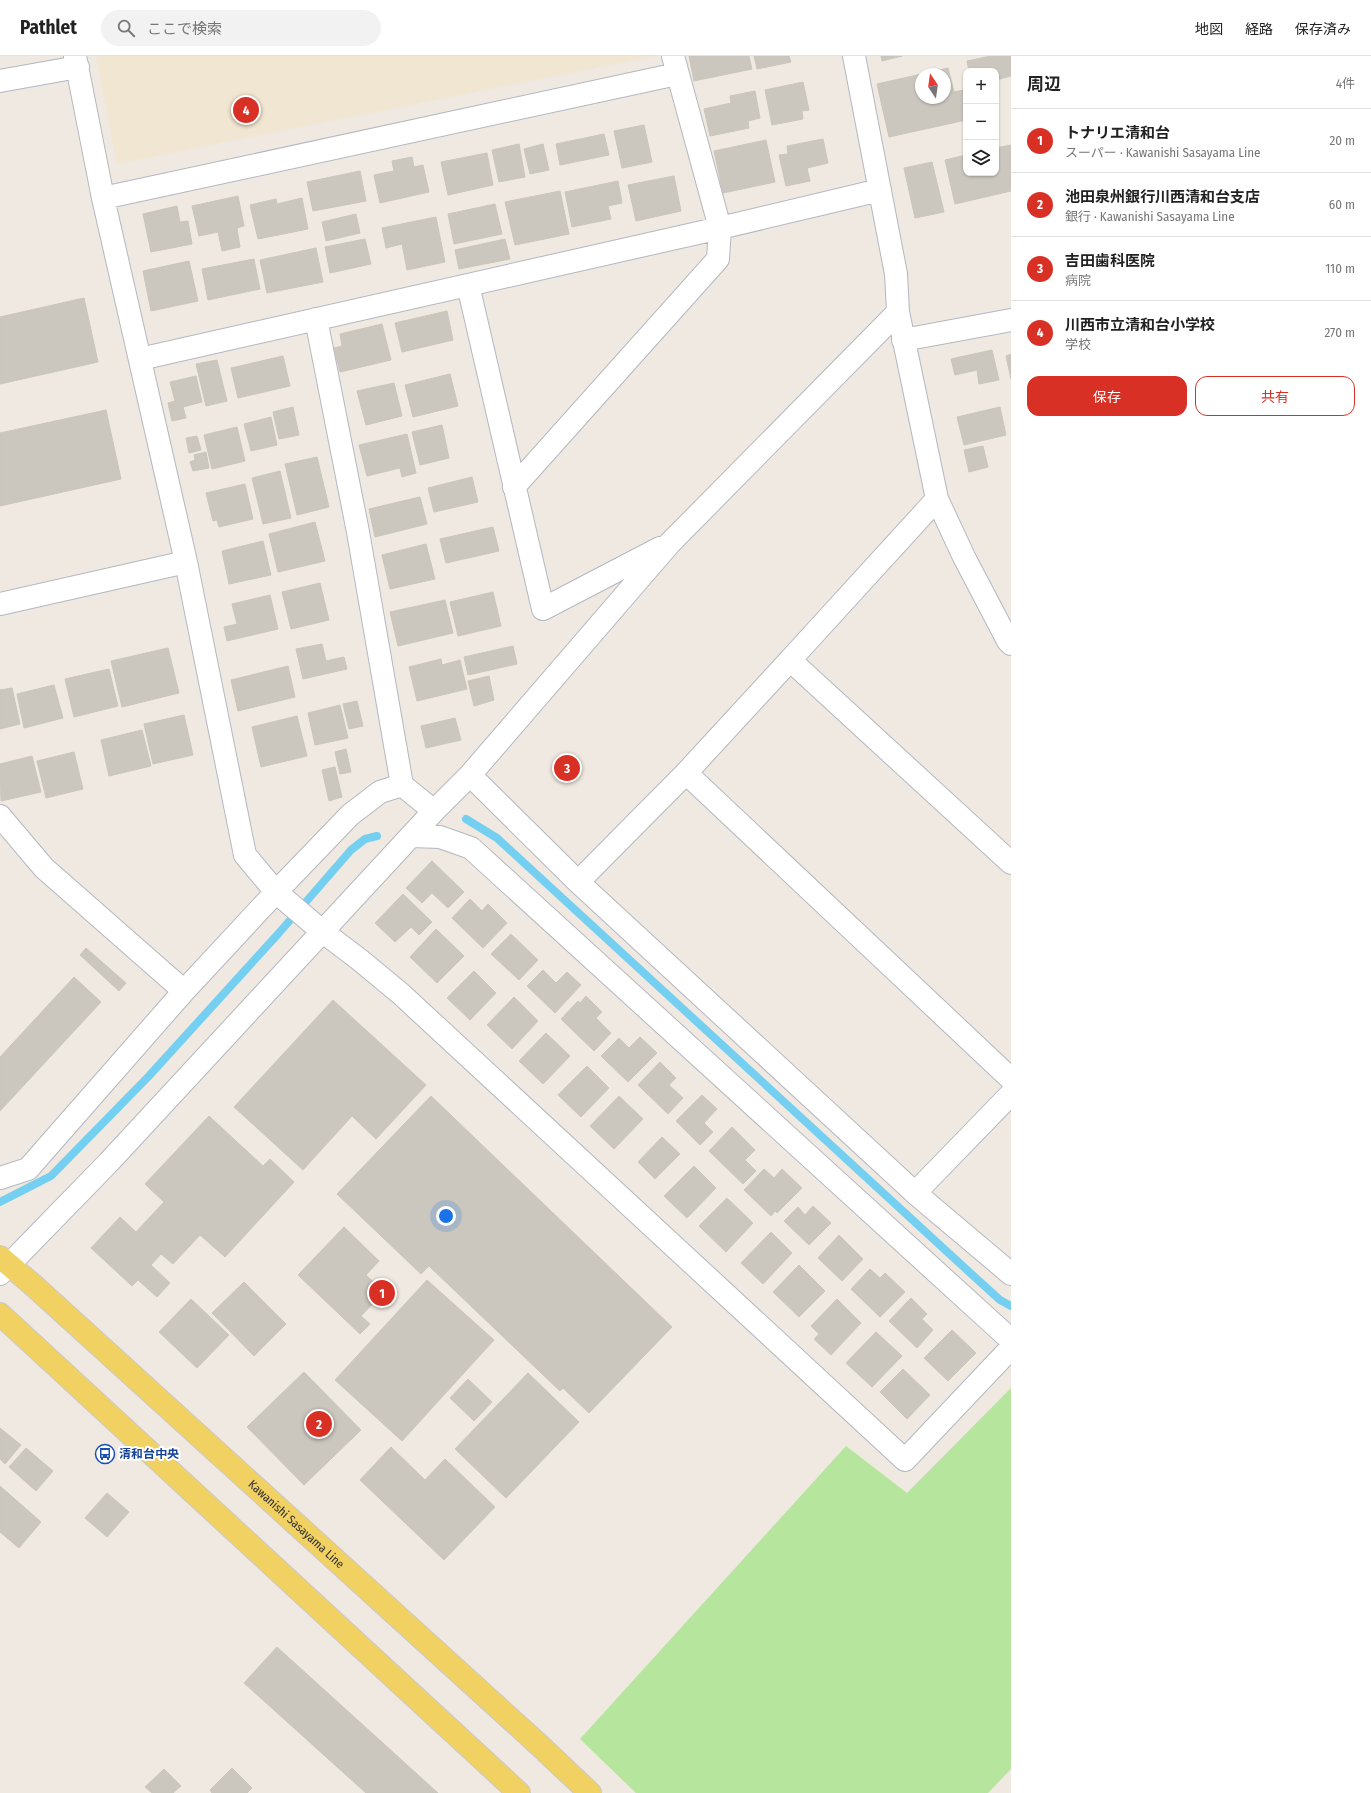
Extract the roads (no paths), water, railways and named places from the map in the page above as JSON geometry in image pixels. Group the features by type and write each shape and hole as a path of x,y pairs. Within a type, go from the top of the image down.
{"main road":[{"name":"Kawanishi Sasayama Line","path":"3,1265 536,1742 590,1793"},
{"path":"0,1314 519,1793"}],"street":[{"path":"854,56 896,274 898,312 937,499 964,557 1008,641 1011,644"},
{"path":"0,81 76,61 103,198 186,562 245,855 280,895 401,994 905,1460 1011,1348"},
{"path":"103,198 675,65 720,228 718,259 514,486"},
{"path":"140,359 720,228 880,190"},
{"path":"468,285 543,609 670,543"},
{"path":"3,1265 109,1162 317,926 411,836 470,775 670,543 898,312"},
{"path":"316,319 358,532 402,785 434,811"},
{"path":"904,340 1011,320"},
{"path":"578,882 686,773 937,499"},
{"path":"0,604 186,562"},
{"path":"790,660 1011,863"},
{"path":"686,773 1011,1079"},
{"path":"470,775 578,882 915,1193 1011,1274"},
{"path":"0,1178 28,1169 184,991 280,895 350,815 380,792 402,785"},
{"path":"0,816 44,868 184,991"},
{"path":"411,836 440,837 471,848 1011,1340"},
{"path":"915,1193 1011,1094"}],"waterway":[{"path":"466,819 497,838 967,1270 1000,1300 1011,1306"},
{"path":"0,1202 51,1176 148,1077 278,934 351,850 365,839 377,836"}],"place":[{"name":"川西市立清和台小学校","path":"246,110"},
{"name":"吉田歯科医院","path":"567,768"},
{"name":"トナリエ清和台","path":"382,1293"},
{"name":"池田泉州銀行川西清和台支店","path":"319,1424"},
{"name":"清和台中央","path":"105,1454"}]}
